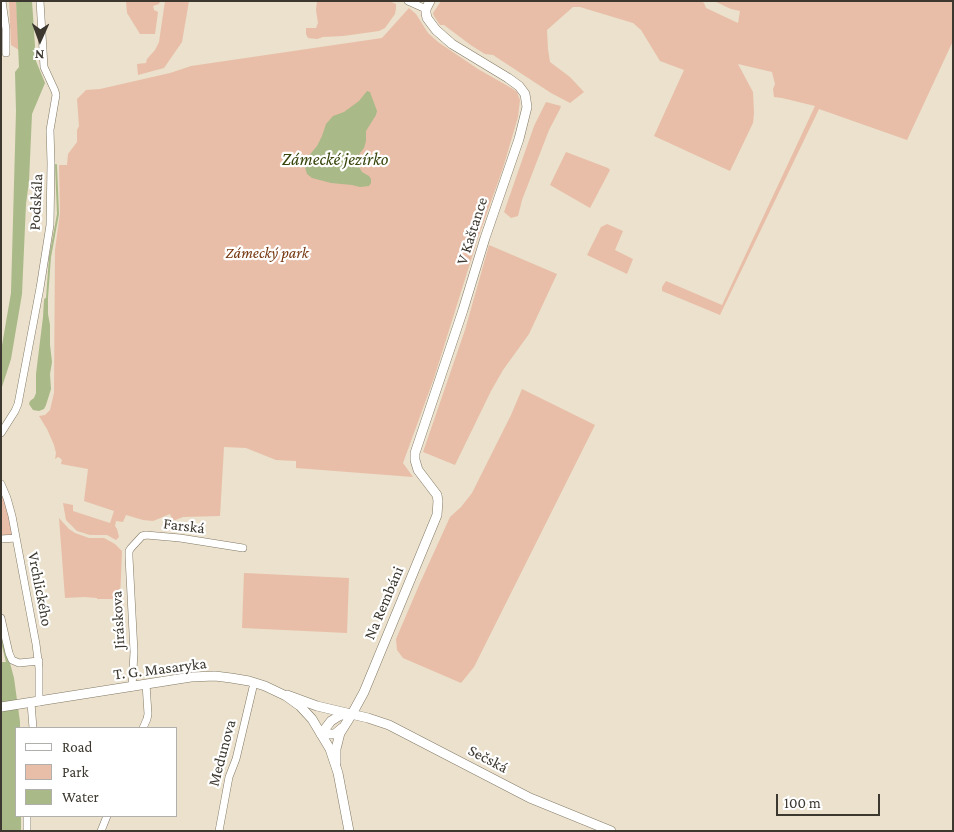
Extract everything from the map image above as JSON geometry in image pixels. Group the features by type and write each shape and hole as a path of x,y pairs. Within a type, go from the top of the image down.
{"street":[{"path":"2,1 6,29 6,53"},
{"name":"Podskála","path":"1,432 18,404 40,288 51,216 50,130 56,95 44,68 40,1"},
{"path":"408,1 428,5"},
{"name":"V Kaštance","path":"428,5 427,18 436,30 452,44 515,82 525,94 527,103 519,139 415,453 418,470 435,492 438,501"},
{"name":"Vrchlického","path":"1,484 9,503 39,661 32,703 33,727"},
{"name":"Na Rembáni","path":"349,714 366,686 435,520 438,512 438,501"},
{"name":"Farská","path":"129,551 139,538 146,535 174,537 243,548"},
{"path":"1,540 16,538"},
{"name":"Jiráskova","path":"129,551 134,652 132,687"},
{"path":"1,618 12,660 19,663 39,661"},
{"name":"T. G. Masaryka","path":"1,707 191,677 208,676 237,679 265,686 286,696 300,706 312,719 330,749 338,773 349,831"},
{"name":"Medunova","path":"219,831 229,777 236,759 254,683"},
{"path":"143,727 148,710 146,684"},
{"name":"Sečská","path":"265,686 313,705 379,721 397,728 530,798 611,831"},
{"path":"321,734 331,721 341,714 349,714 338,736 336,749 338,773"},
{"path":"321,734 335,734 342,728"},
{"path":"27,817 27,831"},
{"path":"102,831 107,817"}],"green space":[{"path":"9,1 16,1 19,50 11,45"},
{"path":"126,1 160,1 159,4 153,6 154,10 158,12 155,34 140,34 127,13"},
{"path":"165,1 189,1 182,42 164,68 138,75 137,64 146,63 159,42"},
{"path":"317,1 389,1 396,4 396,8 395,14 385,28 379,31 317,39 308,38 306,28 316,28 318,23"},
{"path":"441,1 701,1 706,8 738,23 740,11 714,1 953,1 953,41 907,140 819,109 720,315 662,291 662,287 666,281 722,305 815,106 774,97 773,89 775,84 772,72 738,64 753,92 754,113 753,123 730,171 654,136 684,70 660,61 641,30 633,23 580,7 573,7 547,30 550,62 570,77 584,92 570,103 551,93 493,55 485,54 472,46 444,25 440,25 433,13"},
{"name":"Zámecký park","path":"409,8 416,14 428,33 438,42 478,69 513,89 517,92 520,100 518,117 503,168 477,241 434,378 403,463 413,477 296,468 296,461 276,460 246,448 224,447 220,516 183,517 173,521 170,514 153,521 126,515 123,522 116,521 115,526 119,537 116,540 107,535 90,535 77,531 66,520 63,503 73,505 73,511 110,523 114,511 84,501 88,469 61,464 62,460 60,458 55,459 54,445 39,416 45,415 50,410 54,393 55,250 60,213 59,165 67,165 68,154 77,142 79,126 77,99 86,90 100,89 170,73 191,66 382,38"},
{"path":"546,102 561,106 549,130 522,200 518,216 511,218 504,212 534,126"},
{"path":"566,152 610,170 590,208 550,185"},
{"path":"607,224 623,231 615,250 633,259 627,274 587,255 601,227"},
{"path":"489,245 557,274 529,334 503,370 491,391 455,465 423,452 465,330"},
{"path":"522,389 595,425 474,667 461,683 403,658 397,650 396,639 450,517 472,493"},
{"path":"1,489 13,535 1,537"},
{"path":"59,518 75,533 89,538 104,538 115,544 122,551 120,599 65,598"},
{"path":"244,573 349,578 347,633 242,628"}],"water":[{"path":"16,1 32,1 36,61 45,83 32,114 22,294 11,359 1,390 1,351 11,293 16,111 15,72 19,67"},
{"name":"Zámecké jezírko","path":"367,91 370,92 377,111 366,131 366,141 357,159 357,163 362,172 369,176 371,183 369,186 360,187 312,178 307,174 304,164 317,146 326,124 333,116 344,112 359,101"},
{"path":"45,298 48,298 50,325 51,389 44,409 39,411 33,410 29,404 36,393 36,374"},
{"path":"1,630 14,678 20,722 20,727 15,727 15,817 21,817 21,831 2,831 1,660 6,662 1,642"}],"waterway":[{"path":"47,298 50,257 58,214 56,165"}]}
